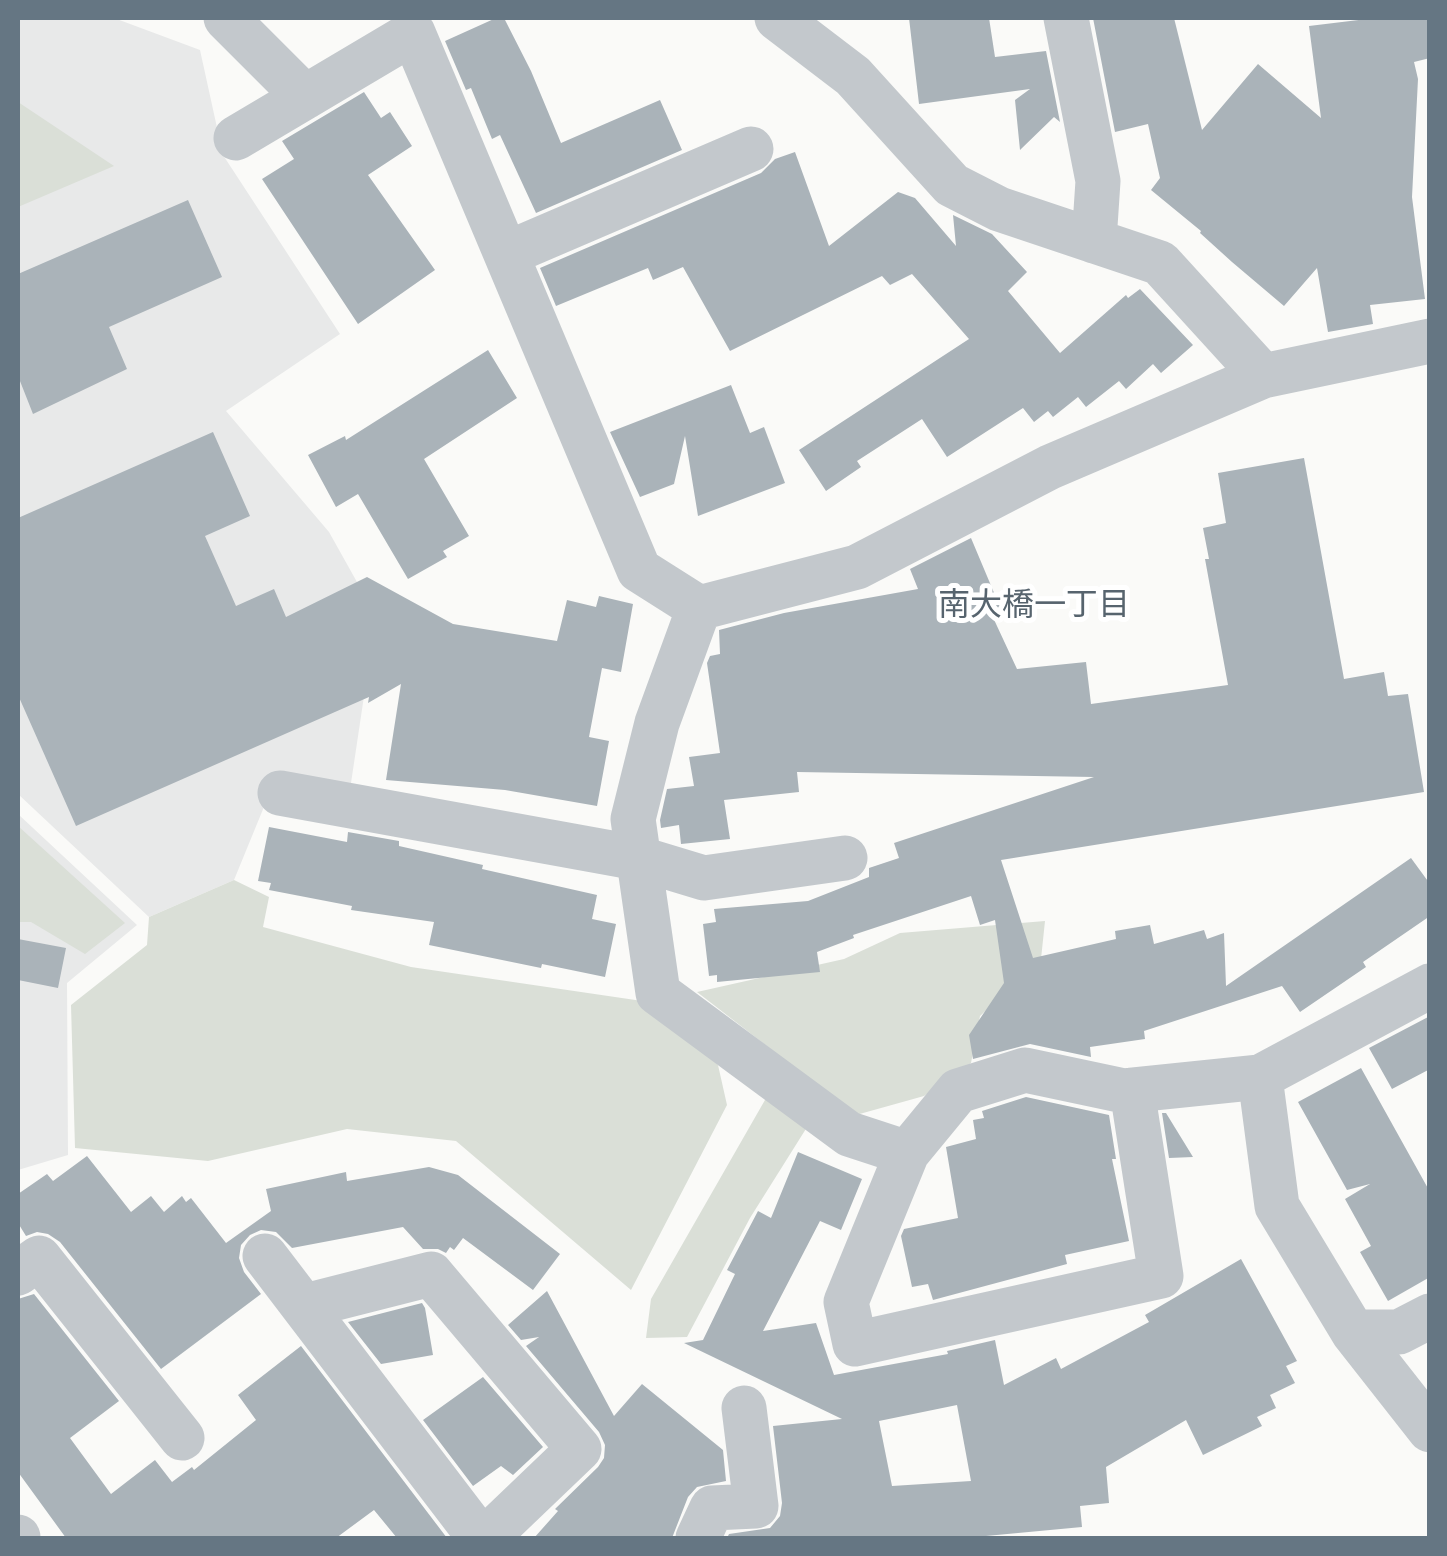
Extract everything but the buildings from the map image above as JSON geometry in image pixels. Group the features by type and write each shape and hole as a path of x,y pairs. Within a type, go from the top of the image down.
{"street":[{"path":"226,18 305,98"},
{"path":"778,18 854,76 952,186 999,209 1160,263 1263,376"},
{"path":"1066,18 1098,181 1094,241"},
{"path":"236,138 423,25 506,254 639,570 699,608 857,568 1050,467 1263,376 1430,341"},
{"path":"506,254 751,149"},
{"path":"699,608 657,723 633,819 658,993 849,1134 907,1153"},
{"path":"280,793 638,858 704,878 845,858"},
{"path":"1132,1090 1161,1276 856,1344 846,1302 907,1153 958,1091 1025,1070 1132,1090 1260,1078 1430,986"},
{"path":"1260,1078 1277,1206 1353,1332 1430,1430"},
{"path":"265,1256 483,1538 579,1449 431,1274 305,1306"},
{"path":"18,1273 39,1258 182,1438"},
{"path":"1353,1332 1399,1332 1430,1316"},
{"path":"698,1538 712,1508 756,1506 744,1408"}],"shaded area":[{"path":"18,18 114,18 200,50 223,155 340,334 226,411 329,532 376,616 351,783 275,780 234,880 149,917 18,794"},
{"path":"18,102 114,166 18,207"},
{"path":"18,814 137,925 67,983 68,1155 18,1170"},
{"path":"18,826 125,923 85,954 31,922 18,922"},
{"path":"234,880 269,897 263,927 411,967 649,1002 718,1065 727,1105 631,1290 456,1141 347,1129 208,1161 75,1148 71,1005 147,945 149,917"},
{"path":"1045,921 1041,959 980,1016 971,1063 924,1096 856,1115 697,992 844,959 900,933"},
{"path":"769,1093 809,1124 750,1218 687,1337 646,1338 651,1299"}],"district":[{"name":"南大橋一丁目","path":"1034,607"}]}
